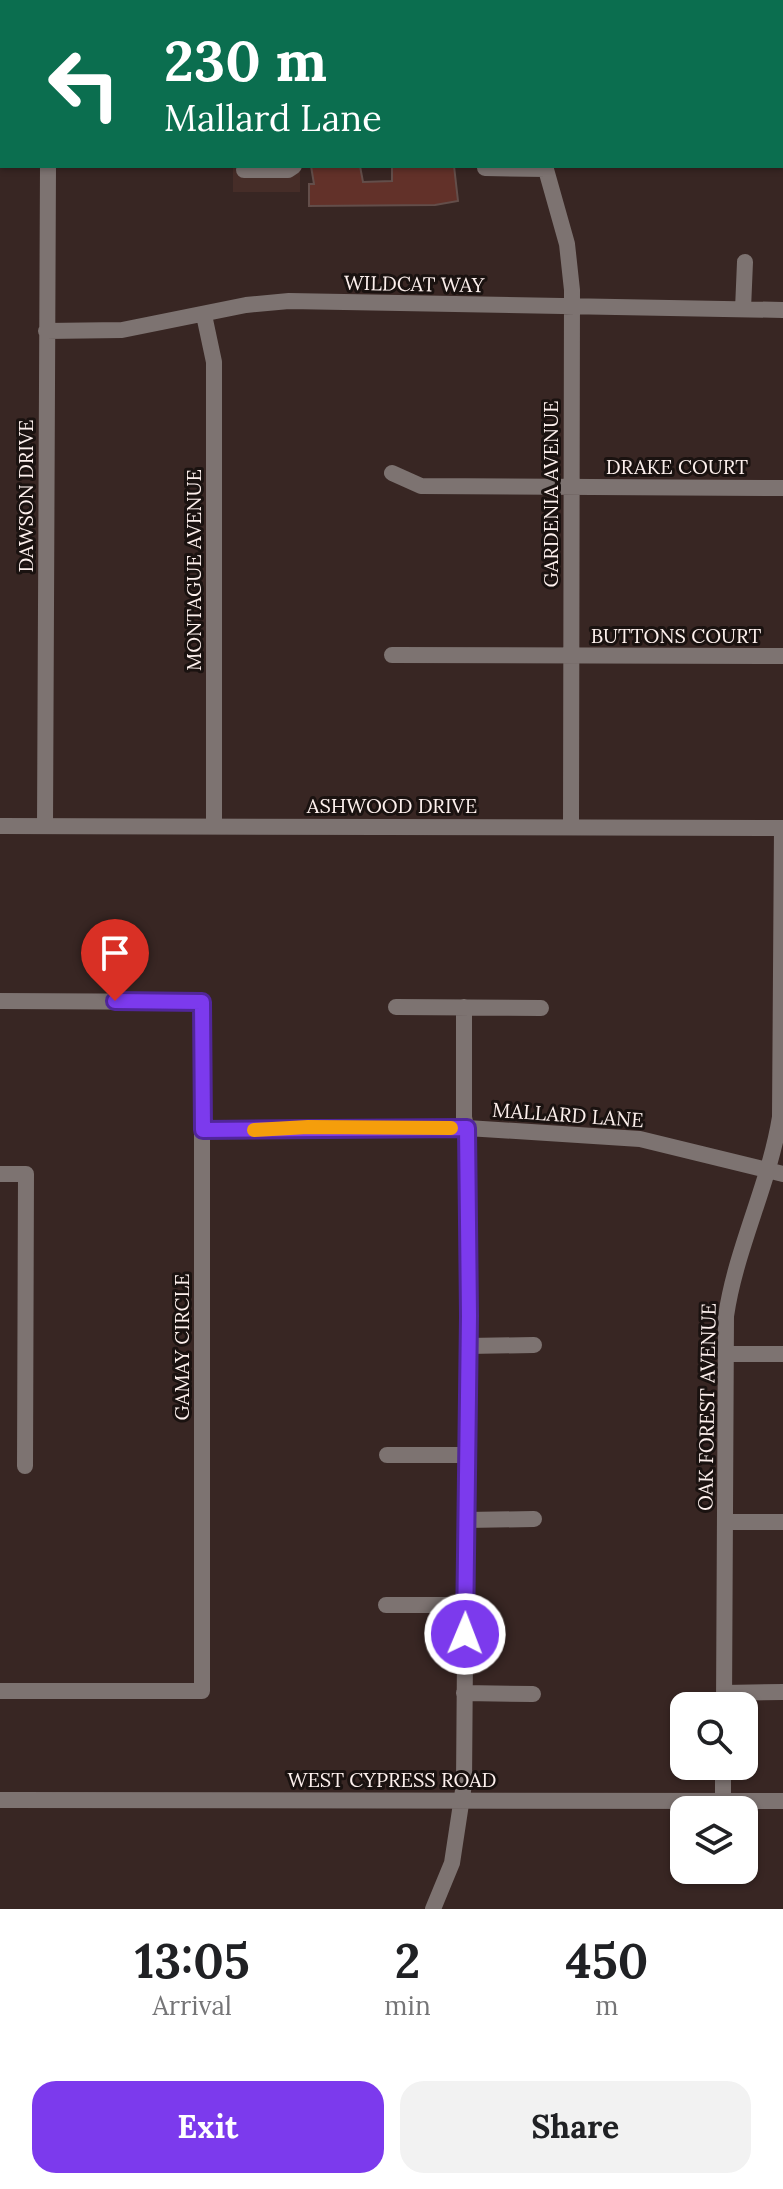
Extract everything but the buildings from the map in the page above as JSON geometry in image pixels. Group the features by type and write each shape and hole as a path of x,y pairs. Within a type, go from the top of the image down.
{"street":[{"name":"DAWSON DRIVE","path":"45,826 48,168"},
{"path":"244,170 291,168"},
{"path":"485,168 545,168"},
{"name":"GARDENIA AVENUE","path":"545,168 567,244 572,306 571,827"},
{"path":"743,309 745,262"},
{"name":"WILDCAT WAY","path":"46,331 122,330 246,305 289,301 783,310"},
{"name":"MONTAGUE AVENUE","path":"204,315 214,362 214,826"},
{"name":"DRAKE COURT","path":"392,473 421,486 783,488"},
{"name":"BUTTONS COURT","path":"392,655 782,656"},
{"name":"ASHWOOD DRIVE","path":"0,826 782,828"},
{"name":"OAK FOREST AVENUE","path":"724,1692 725,1354 728,1299 775,1173 781,1100 782,828"},
{"name":"GAMAY CIRCLE","path":"0,1001 202,1002 203,1130 202,1691 0,1691"},
{"path":"396,1007 541,1008"},
{"path":"433,1909 452,1863 463,1801 468,1346 464,1007"},
{"name":"MALLARD LANE","path":"203,1130 467,1128 640,1139 775,1173"},
{"path":"0,1174 26,1174 25,1466"},
{"path":"468,1346 534,1345"},
{"path":"725,1354 783,1354"},
{"path":"387,1455 465,1455"},
{"path":"466,1520 534,1519"},
{"path":"725,1522 783,1522"},
{"path":"386,1605 465,1605"},
{"path":"758,1695 783,1692"},
{"path":"464,1693 533,1694"},
{"name":"WEST CYPRESS ROAD","path":"0,1800 670,1801"},
{"name":"WEST CYPRESS ROAD","path":"758,1801 783,1801"}],"shaded area":[{"path":"233,168 300,168 300,192 233,192"}],"slow traffic":[{"path":"254,1130 308,1127 451,1128"}],"route":[{"path":"115,1001 202,1002 203,1130 467,1128 469,1316 465,1634"}]}
